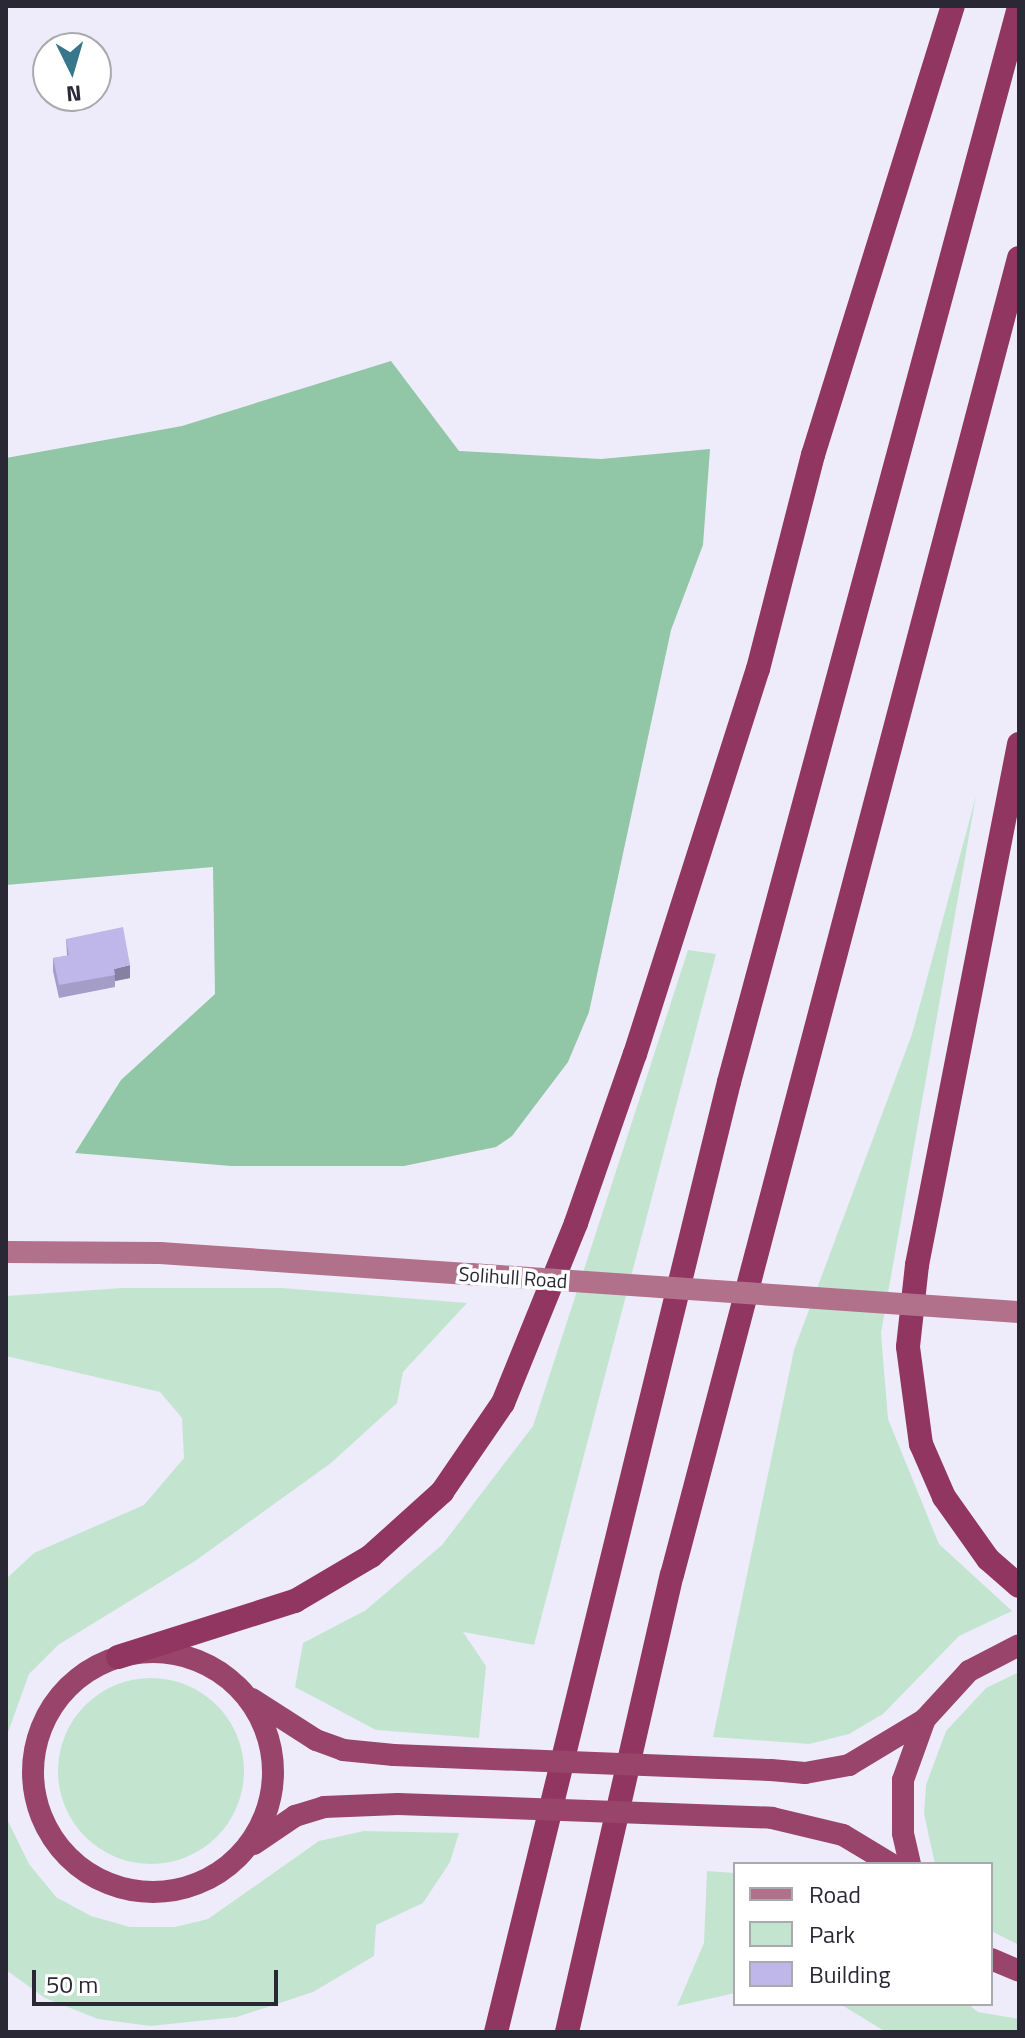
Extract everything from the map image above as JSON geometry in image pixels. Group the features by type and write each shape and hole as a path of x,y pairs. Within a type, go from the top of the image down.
{"highway":[{"path":"888,1862 843,1835 772,1818 398,1804 310,1812 195,1885 148,1892 125,1889 81,1868 49,1833 36,1799 32,1764 45,1717 76,1680 118,1657 295,1601 361,1563 442,1492 503,1403 576,1223 655,993 758,669 813,455 953,6"},
{"path":"496,2032 729,1082 1019,7"},
{"path":"567,2032 672,1575 1019,258"},
{"path":"1019,744 917,1265 908,1347 921,1444 944,1497 988,1559 1019,1586"},
{"path":"118,1657 142,1652 188,1657 209,1665 245,1694 316,1740 343,1750 394,1755 805,1773 849,1765 925,1719 969,1671 1019,1645"},
{"path":"242,1853 262,1824 274,1780 268,1734 245,1694"},
{"path":"910,1862 903,1833 903,1780 925,1719"},
{"path":"993,1960 1019,1971"}],"main road":[{"name":"Solihull Road","path":"6,1252 160,1253 1019,1312"}],"green space":[{"path":"391,361 459,451 601,459 710,449 703,545 671,630 589,1012 568,1062 512,1136 496,1147 404,1166 231,1166 75,1153 121,1080 215,994 213,867 6,885 6,458 182,426"},
{"path":"976,796 881,1333 888,1419 939,1544 1012,1611 959,1636 883,1714 849,1734 809,1744 713,1737 794,1350 912,1034"},
{"path":"688,950 716,954 534,1645 463,1632 486,1666 479,1738 376,1730 295,1687 303,1643 366,1610 442,1545 533,1426"},
{"path":"123,1288 282,1288 467,1303 403,1372 397,1403 331,1463 195,1561 58,1645 29,1674 6,1738 6,1579 34,1553 144,1505 184,1458 182,1418 160,1392 6,1356 6,1296"},
{"path":"1019,1672 1019,1945 993,1932 993,1862 935,1862 924,1814 926,1785 946,1731 986,1688"},
{"path":"151,1678 169,1679 187,1685 217,1705 237,1735 243,1753 243,1789 237,1807 217,1837 187,1857 169,1863 151,1864 133,1863 115,1857 85,1837 65,1807 59,1789 58,1771 59,1753 65,1735 85,1705 115,1685 133,1679"},
{"path":"6,1817 29,1864 56,1897 91,1916 130,1927 175,1927 208,1919 319,1841 364,1831 459,1833 450,1862 423,1903 376,1925 374,1956 313,1992 237,2017 150,2026 98,2019 45,1998 6,1970"},
{"path":"707,1871 733,1873 733,1993 677,2006 704,1943"},
{"path":"843,2006 970,2006 978,2012 1019,2019 1019,2032 886,2032"}],"building":[{"path":"123,927 130,965 114,969 115,975 59,985 53,958 69,955 66,939"}]}
